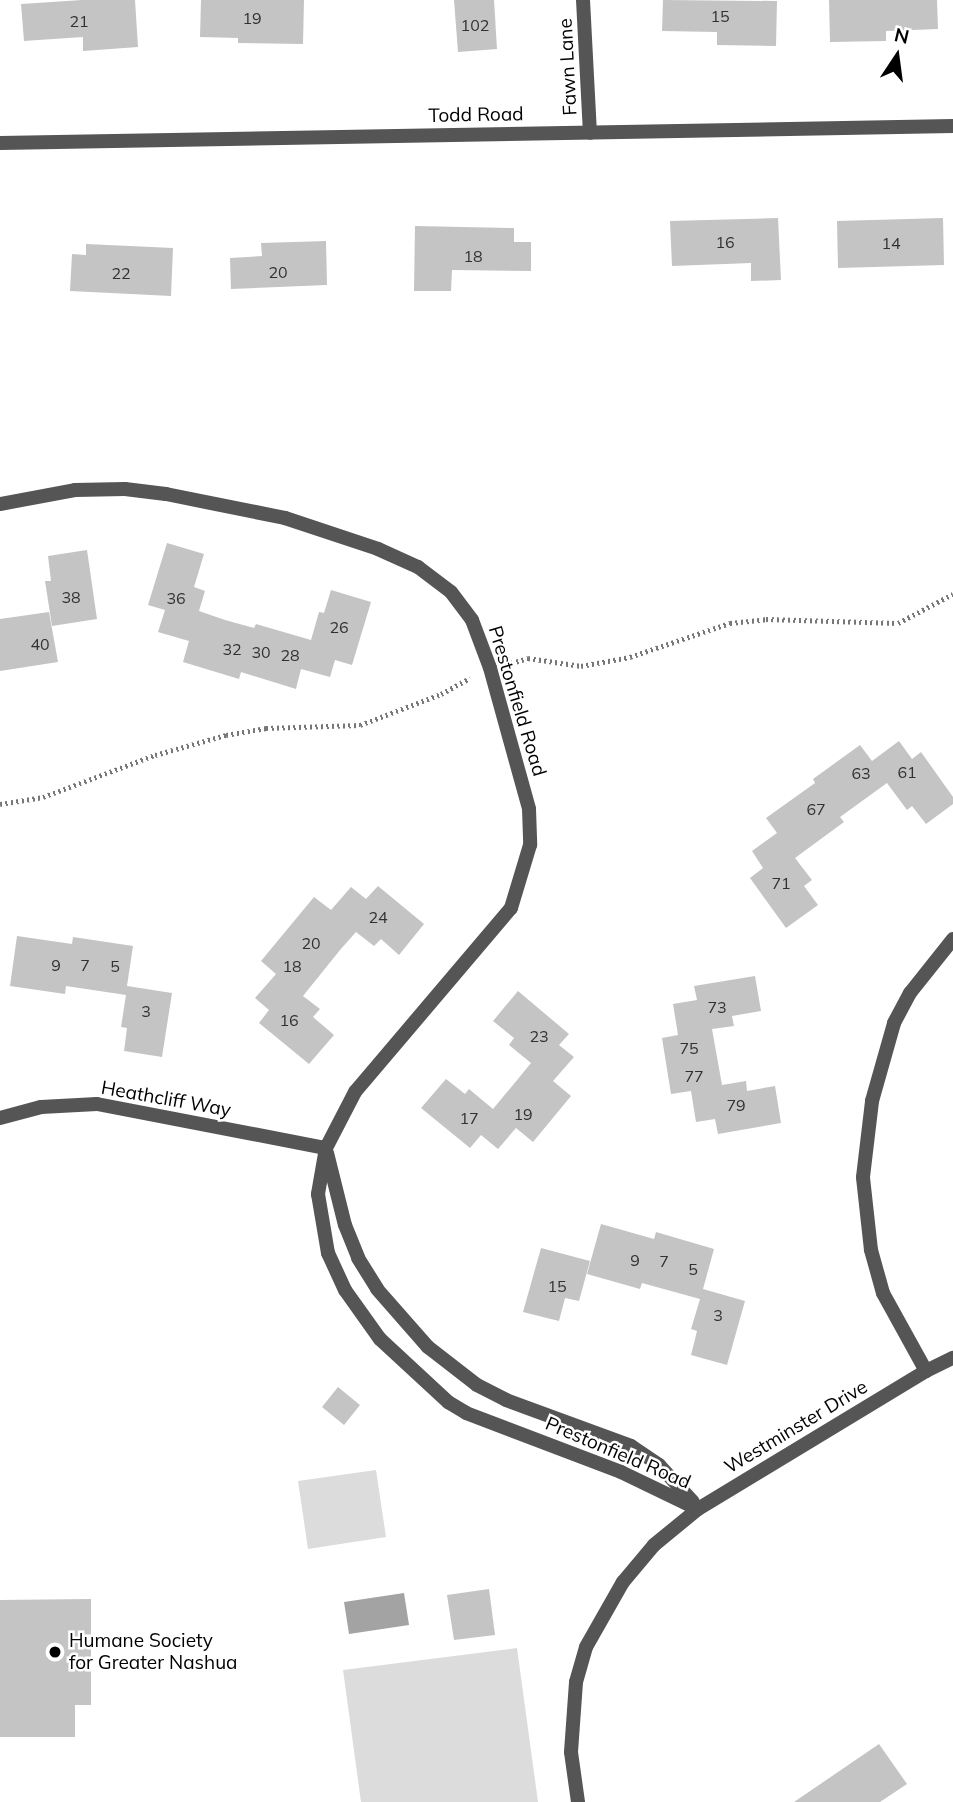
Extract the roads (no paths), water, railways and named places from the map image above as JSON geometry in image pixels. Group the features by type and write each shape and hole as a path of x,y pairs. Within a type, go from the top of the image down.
{"street":[{"name":"Fawn Lane","path":"583,0 590,132"},
{"name":"Todd Road","path":"0,143 953,126"},
{"name":"Prestonfield Road","path":"0,504 75,490 125,489 166,494 285,518 378,549 418,567 451,592 472,620 490,668 529,809 530,845 511,908 355,1092 326,1148 318,1194 328,1253 357,1309 380,1339 429,1388 466,1413 592,1460 698,1508"},
{"path":"926,1371 883,1293 871,1250 863,1177 872,1101 894,1023 910,993 953,939"},
{"name":"Heathcliff Way","path":"0,1118 41,1107 97,1104 326,1148"},
{"name":"Prestonfield Road","path":"326,1148 342,1215 358,1258 377,1289 428,1347 477,1385 506,1400 631,1446 659,1465 698,1508"},
{"name":"Westminster Drive","path":"578,1802 570,1752 571,1721 576,1682 586,1647 623,1582 654,1545 698,1508 926,1371 953,1358"}],"place":[{"name":"Humane Society for Greater Nashua","path":"55,1652"}]}
